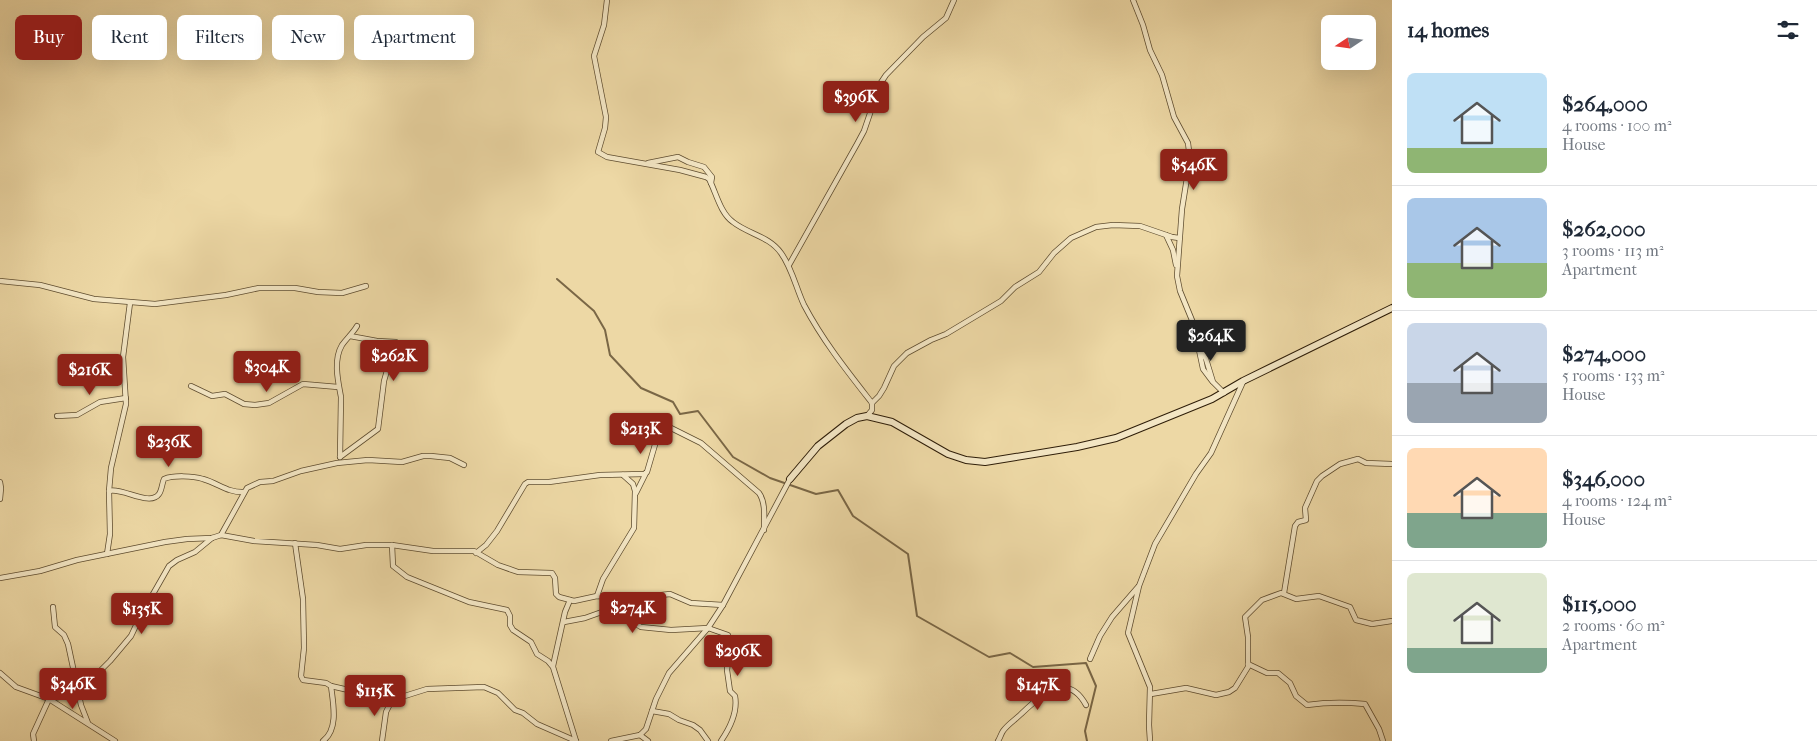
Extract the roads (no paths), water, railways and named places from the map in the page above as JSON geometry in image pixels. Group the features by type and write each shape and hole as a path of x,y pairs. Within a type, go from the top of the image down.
{"street":[{"path":"607,0 604,25 594,56 606,117 598,152 607,157 706,177 731,220 771,243 781,252 789,265 801,298 832,352 872,403 872,410 867,416"},
{"path":"789,265 864,131 880,84 886,75 923,37 946,18 954,0"},
{"path":"1133,0 1150,50 1162,76 1174,117 1188,143 1190,159 1183,196 1177,276"},
{"path":"646,164 678,157 704,167 712,177 711,183"},
{"path":"872,403 884,388 894,366 907,353 946,334 1002,301 1015,287 1039,272 1054,254 1072,238 1096,227 1113,225 1140,226 1179,238"},
{"path":"1166,235 1174,256 1180,290 1196,330 1203,369 1224,393"},
{"path":"0,281 40,285 90,298 130,303 170,304 259,288 295,288 318,292 342,293 366,286"},
{"path":"107,554 111,468 125,413 126,398 123,357 130,303"},
{"path":"611,741 640,735 646,729 659,692 669,673 708,628 723,605 790,479 818,446 846,424 857,418 867,416 892,422 948,454 966,460 985,462 1077,447 1116,438 1212,399 1243,380 1392,308"},
{"path":"340,464 341,397 338,388 338,361 341,347 357,326"},
{"path":"340,457 378,429 384,381 388,367 398,347 396,342 350,336"},
{"path":"1150,741 1151,694 1146,676 1128,633 1139,586 1155,544 1196,474 1211,453 1243,380"},
{"path":"191,386 212,396 225,394 244,404 255,405 269,403 303,384 338,388"},
{"path":"57,416 77,415 100,402 126,398"},
{"path":"636,493 646,473 659,430 669,427 701,443 759,493 762,497 764,530"},
{"path":"220,535 244,492 252,484 272,481 302,471 377,459 402,462 423,456 431,456 450,458 464,465"},
{"path":"1284,593 1295,526 1298,522 1306,520 1306,504 1319,478 1340,464 1355,459 1360,459 1366,463 1392,464"},
{"path":"476,552 497,531 523,486 528,482 549,482 600,475 646,473"},
{"path":"597,596 603,579 634,528 636,493 633,484 623,475"},
{"path":"109,491 119,490 136,497 153,498 159,494 164,479 189,478 204,479 236,492 244,492"},
{"path":"0,482 2,494 0,499"},
{"path":"50,699 62,697 84,687 126,643 169,566 194,552 212,538 220,535 254,541 317,545 340,550 366,545 433,551 476,552 498,565 518,572 552,574 555,578 556,594 559,597 577,602 597,596 644,597 670,594 691,603 723,605"},
{"path":"0,578 40,571 77,560 172,540 212,538"},
{"path":"295,543 303,599 304,648 301,676 303,680 326,683 331,686 390,699 427,689 484,687 498,693 515,710 523,713 537,724 576,741"},
{"path":"392,546 393,566 407,578 469,602 507,610 511,628 531,642 537,654 548,661 553,667"},
{"path":"1090,659 1100,636 1112,617 1139,586"},
{"path":"1151,694 1186,688 1211,695 1229,692 1238,685 1248,664 1248,637 1244,617 1262,600 1281,593 1293,598 1319,596 1332,599 1350,607 1355,619 1367,623 1392,622"},
{"path":"570,600 554,656 553,667 576,741"},
{"path":"53,607 55,627 66,638 80,699 88,724"},
{"path":"564,622 618,608 624,610 641,627 671,630 708,628 726,634 729,640 728,675 730,691 735,696 736,704 732,724 722,741"},
{"path":"1248,664 1257,666 1266,673 1278,673 1287,680 1296,696 1307,705 1331,702 1366,704 1383,741"},
{"path":"0,673 16,687 50,699 115,741"},
{"path":"323,741 330,735 333,720 334,707 331,686"},
{"path":"80,699 84,687"},
{"path":"998,741 1005,728 1038,698 1050,691 1063,687 1068,688 1081,696 1086,705"},
{"path":"34,741 33,734 50,699"},
{"path":"382,741 390,699"},
{"path":"652,712 669,714 693,725 700,730 708,741"},
{"path":"640,735 648,741"}],"waterway":[{"path":"557,279 594,311 605,330 610,355 641,388 673,402 680,414 698,411 733,457 770,478 816,494 838,490 853,516 908,554 917,616 989,657 1010,653 1033,667 1086,663 1096,686 1085,731 1087,741"}]}
